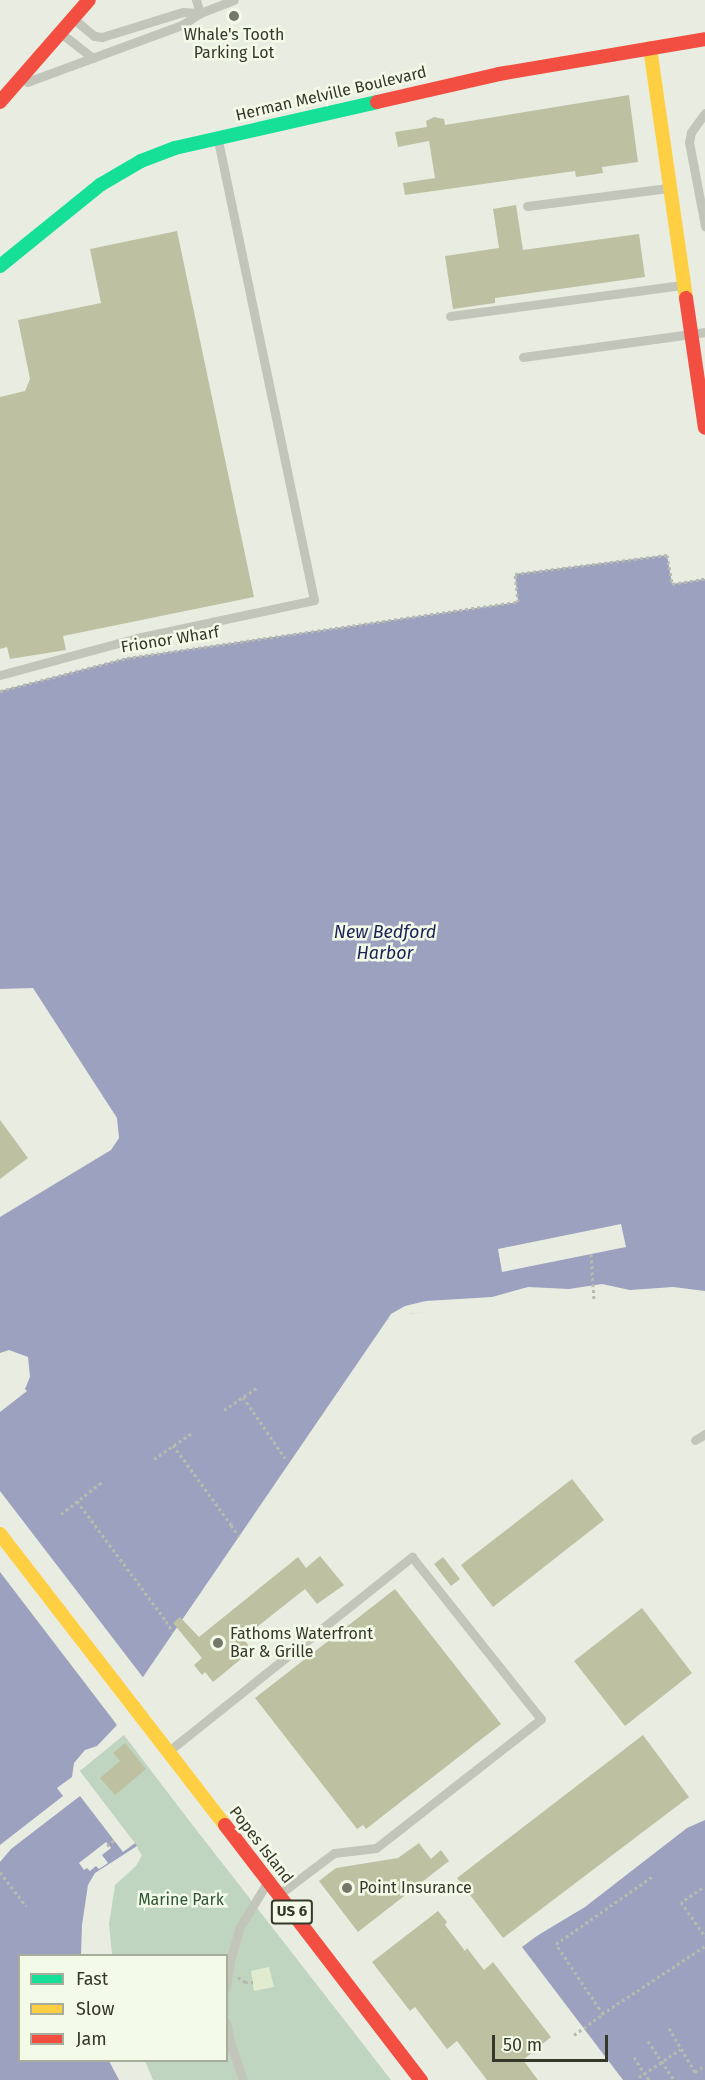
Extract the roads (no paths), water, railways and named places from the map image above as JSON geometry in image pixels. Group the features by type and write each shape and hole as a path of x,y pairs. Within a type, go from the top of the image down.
{"main road":[{"path":"0,102 89,0"},
{"name":"Herman Melville Boulevard","path":"0,266 91,192 120,173 164,152 217,137 499,74 705,39"},
{"path":"650,48 684,284 698,332 705,428"},
{"name":"US 6","path":"0,1534 165,1748"},
{"name":"Popes Island","path":"165,1748 421,2080"}],"lane":[{"path":"196,0 200,13"},
{"path":"14,87 182,25 200,13 234,0"},
{"path":"73,18 91,34 99,37 183,12 200,13"},
{"path":"60,33 93,58"},
{"path":"705,113 689,137 705,226"},
{"path":"0,675 137,638 314,600 217,137"},
{"path":"527,206 670,187"},
{"path":"450,316 684,284"},
{"path":"523,357 698,332"},
{"path":"695,1440 705,1434"},
{"path":"165,1748 412,1557 541,1719 376,1848 334,1853 278,1895"},
{"path":"228,1974 240,1927 268,1881"},
{"path":"228,2031 243,2080"}],"water":[{"name":"New Bedford Harbor","path":"667,555 672,584 705,579 705,1306 611,1294 405,1314 387,1320 143,1677 103,1705 124,1735 80,1771 137,1846 136,1854 111,1877 96,1916 97,1954 18,1954 18,2062 132,2062 143,2080 0,2080 0,1412 27,1391 25,1389 30,1377 28,1357 9,1350 0,1353 0,1217 111,1150 119,1138 117,1118 33,988 0,989 0,691 127,658 518,602 515,574"},
{"path":"705,1811 705,2080 623,2080 522,1947"}],"place":[{"name":"Whale's Tooth Parking Lot","path":"234,16"},
{"name":"Fathoms Waterfront Bar & Grille","path":"218,1643"},
{"name":"Point Insurance","path":"347,1888"}],"park label":[{"name":"Marine Park","path":"181,1900"}]}
